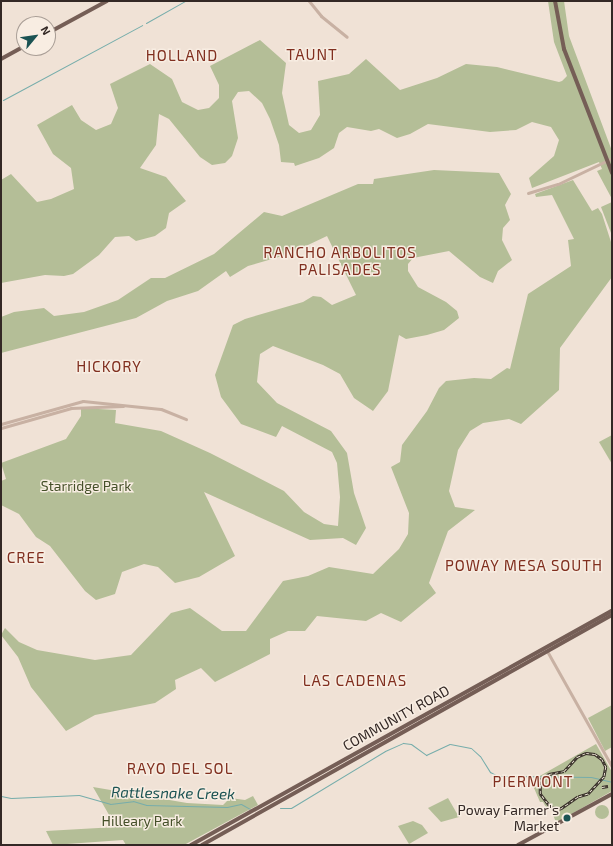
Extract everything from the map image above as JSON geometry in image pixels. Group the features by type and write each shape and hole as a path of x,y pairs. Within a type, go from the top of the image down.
{"main road":[{"path":"56,29 107,1"},
{"path":"555,1 564,49 612,173"},
{"path":"1,59 16,51"},
{"name":"COMMUNITY ROAD","path":"191,845 244,822 612,611"},
{"name":"COMMUNITY ROAD","path":"204,844 234,822 264,804 546,649 612,615"},
{"path":"387,740 403,727 429,717"},
{"path":"518,845 612,794"},
{"path":"253,816 264,804"},
{"path":"244,822 255,810"}],"street":[{"path":"309,1 324,19 347,37"},
{"path":"528,193 558,184 612,158"},
{"path":"1,428 79,402 101,402 123,406 161,409 186,419"},
{"path":"101,402 101,407"},
{"path":"1,424 64,408 83,406 123,406"},
{"path":"546,649 612,767"}],"green space":[{"path":"548,1 564,1 569,36 612,151 612,199 597,171 602,169 599,162 532,188 529,178 554,156 559,140 551,127 532,122 516,130 490,132 428,124 410,134 397,138 379,129 371,131 347,127 339,133 334,148 319,158 295,166 294,163 281,162 279,145 270,119 262,103 249,91 238,92 232,101 238,138 232,156 225,163 212,165 200,157 169,119 159,114 156,145 140,168 166,177 186,201 169,213 166,228 155,236 136,241 129,236 115,237 99,255 73,274 64,276 45,275 1,283 1,180 11,174 37,202 51,199 74,189 71,168 53,154 37,125 72,105 81,120 96,130 111,124 118,108 110,84 150,64 172,79 182,102 198,110 209,108 219,98 219,85 210,66 260,40 286,63 282,93 289,125 299,133 311,130 320,115 318,81 349,74 366,59 400,90 437,78 466,64 497,67 559,82 562,81 567,76 554,42"},
{"name":"Starridge Park","path":"434,170 499,173 511,194 505,205 510,220 503,228 502,240 512,260 498,271 493,283 480,277 449,251 413,258 408,264 408,271 418,287 446,302 457,311 459,318 444,330 427,335 406,339 399,335 388,391 373,411 354,398 340,374 323,365 273,346 260,354 257,382 277,403 331,431 347,453 354,493 366,528 356,545 343,538 310,540 204,492 235,556 199,577 175,583 158,567 144,564 122,572 115,594 96,600 85,591 50,546 36,537 19,514 1,505 1,481 6,479 1,463 66,439 81,416 81,408 116,410 115,423 161,431 210,453 284,491 304,512 324,524 338,526 340,497 337,463 332,452 282,426 276,437 241,424 221,397 215,375 233,325 245,319 303,302 313,296 321,297 332,305 356,295 327,236 289,254 248,266 230,277 226,271 198,291 167,301 136,318 1,353 1,317 14,312 44,308 54,316 84,312 118,300 151,278 165,278 214,254 264,212 282,216 358,184 373,184 374,179"},
{"path":"573,180 592,211 598,208 602,214 611,242 612,277 560,348 559,390 521,424 509,419 483,423 470,431 458,450 449,491 455,507 475,510 448,531 429,583 436,593 401,622 381,613 366,621 317,616 305,631 288,631 270,639 270,654 215,682 201,668 175,680 176,689 155,703 95,715 66,731 31,687 18,657 1,635 5,628 19,642 37,650 95,660 131,655 171,613 190,608 222,631 246,631 283,581 308,576 329,567 373,574 399,549 408,534 409,513 391,467 400,462 402,445 427,411 439,388 446,381 474,378 491,379 507,368 510,369 528,294 571,266 568,240 574,239 552,195 536,197 535,194"},
{"path":"612,202 612,232 611,233 601,207"},
{"path":"612,435 612,464 599,442"},
{"path":"612,705 612,747 605,751 588,718"},
{"path":"596,744 612,772 612,791 559,821 555,820 551,809 547,809 543,802 540,802 531,781"},
{"name":"Hilleary Park","path":"93,787 187,803 223,805 230,798 245,800 253,796 258,805 184,845 126,845 123,840 53,845 46,831 116,827"},
{"path":"448,798 459,817 441,822 428,808"},
{"path":"599,805 605,805 609,809 609,815 605,819 599,819 595,815 595,809"},
{"path":"413,821 422,825 428,833 409,844 398,826"}],"waterway":[{"path":"146,23 185,1"},
{"path":"3,100 142,25"},
{"name":"Rattlesnake Creek","path":"280,808 291,808 385,751 403,743 411,744 426,755 450,744 471,748 480,756 490,772 498,776 591,777 612,782"},
{"name":"Rattlesnake Creek","path":"1,796 11,798 79,795 110,804 133,801 146,805 227,807 241,804 250,809"}],"railway":[{"path":"586,753 595,754 602,759 606,767 604,777 588,794 578,797 561,809 551,808 540,794 540,780 549,774 564,771 577,757 586,753"},
{"path":"602,787 608,786"}],"place":[{"name":"Poway Farmer's Market","path":"567,818"}],"district":[{"name":"TAUNT","path":"312,55"},
{"name":"HOLLAND","path":"182,56"},
{"name":"RANCHO ARBOLITOS PALISADES","path":"340,260"},
{"name":"HICKORY","path":"109,367"},
{"name":"CREE","path":"26,558"},
{"name":"POWAY MESA SOUTH","path":"524,566"},
{"name":"LAS CADENAS","path":"355,681"},
{"name":"RAYO DEL SOL","path":"180,769"},
{"name":"PIERMONT","path":"533,782"}]}
